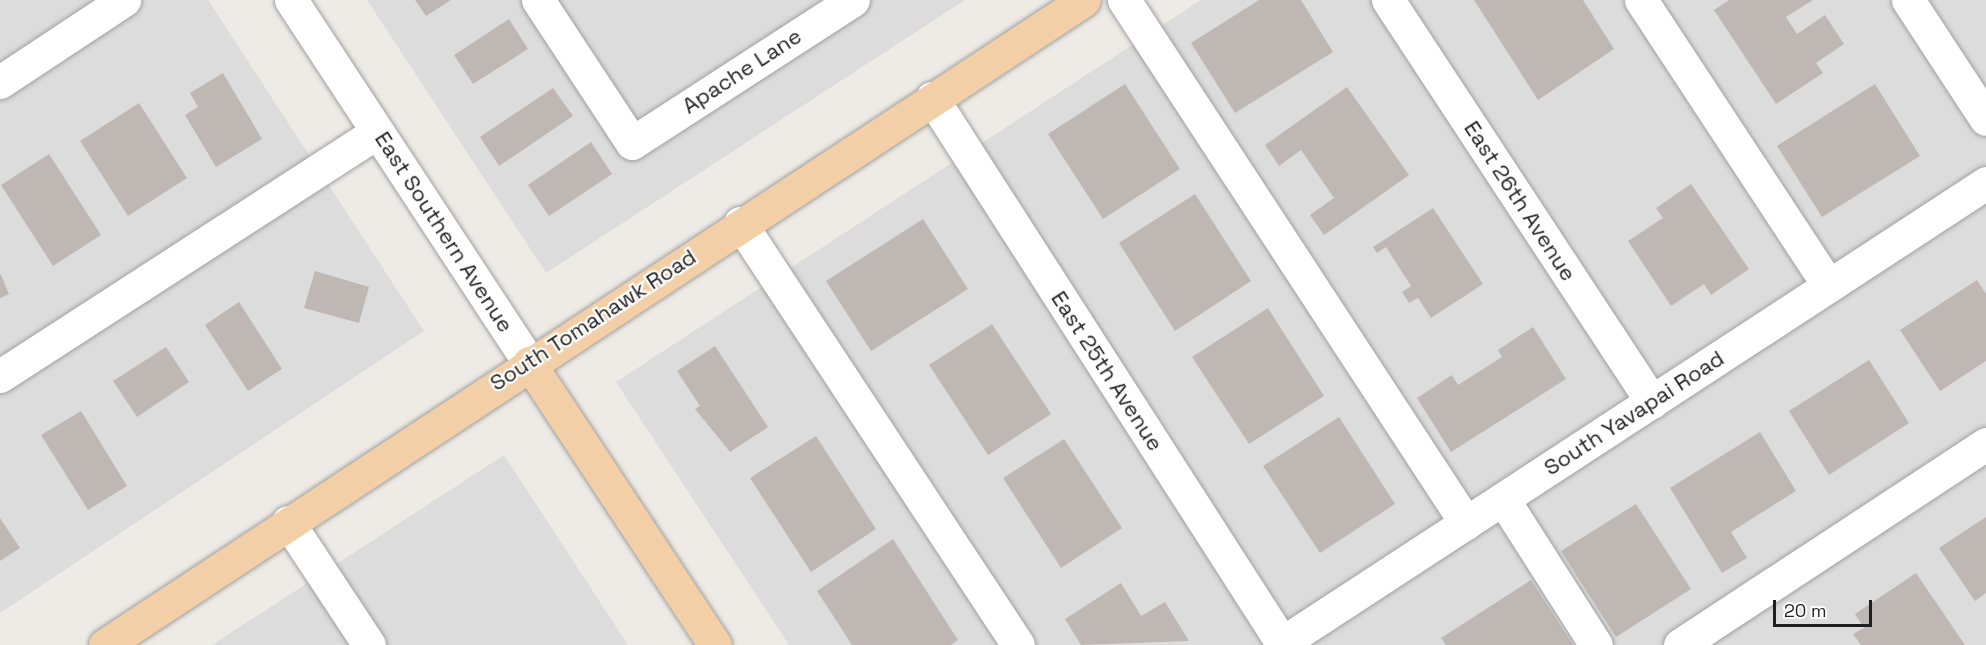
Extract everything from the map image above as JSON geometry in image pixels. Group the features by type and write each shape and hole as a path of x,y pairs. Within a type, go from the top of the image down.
{"main road":[{"name":"South Tomahawk Road","path":"105,645 740,223 1084,0"},
{"name":"East Southern Avenue","path":"529,363 715,645"}],"street":[{"path":"0,82 124,0"},
{"name":"East Southern Avenue","path":"291,0 529,363"},
{"name":"Apache Lane","path":"538,0 632,143 853,0"},
{"path":"1124,0 1466,524"},
{"name":"East 26th Avenue","path":"1388,0 1652,402"},
{"path":"1641,0 1829,286"},
{"path":"1908,0 1986,119"},
{"name":"East 25th Avenue","path":"932,98 1282,644"},
{"path":"0,376 377,132"},
{"name":"South Yavapai Road","path":"1282,644 1986,183"},
{"path":"740,223 1018,645"},
{"path":"1680,645 1986,444"},
{"path":"1503,499 1596,645"},
{"path":"288,522 369,645"}],"shaded area":[{"path":"0,0 208,0 424,331 0,613"},
{"path":"367,0 965,0 546,273"},
{"path":"1201,0 1986,0 1986,645 789,645 616,382"},
{"path":"504,455 628,645 212,645"}],"building":[{"path":"415,0 451,0 426,16"},
{"path":"1259,0 1301,0 1333,52 1235,113 1191,43"},
{"path":"1474,0 1583,0 1614,49 1538,100"},
{"path":"1729,0 1813,0 1786,17 1797,34 1825,15 1844,44 1816,63 1823,73 1776,104 1714,10"},
{"path":"509,19 528,49 473,84 454,55"},
{"path":"223,73 262,139 216,167 185,115 198,107 190,93"},
{"path":"1125,84 1180,169 1103,219 1048,134"},
{"path":"1875,84 1920,156 1822,217 1777,146"},
{"path":"1347,87 1409,175 1324,235 1310,215 1334,198 1301,150 1279,166 1265,145"},
{"path":"553,88 573,116 499,166 480,137"},
{"path":"139,103 187,178 128,216 80,141"},
{"path":"591,142 612,174 549,216 528,185"},
{"path":"49,154 101,235 53,266 1,185"},
{"path":"1691,184 1749,269 1711,295 1704,284 1671,306 1628,241 1663,218 1656,208"},
{"path":"1195,194 1251,281 1175,331 1119,243"},
{"path":"1433,208 1483,284 1431,318 1418,298 1409,303 1402,292 1411,286 1386,247 1377,253 1373,247"},
{"path":"923,219 968,289 871,351 826,281"},
{"path":"315,271 369,287 359,323 304,308"},
{"path":"0,273 9,294 0,298"},
{"path":"1977,280 1986,294 1986,361 1940,391 1900,330"},
{"path":"239,302 282,369 248,391 205,325"},
{"path":"1268,308 1324,396 1249,444 1192,357"},
{"path":"992,324 1051,414 988,455 929,365"},
{"path":"1533,327 1566,379 1451,452 1417,398 1452,375 1458,385 1502,357 1498,350"},
{"path":"715,346 768,427 730,452 695,409 700,406 677,371"},
{"path":"166,347 189,382 137,417 113,381"},
{"path":"1869,360 1909,423 1829,475 1789,411"},
{"path":"81,411 127,486 88,510 41,435"},
{"path":"1339,417 1395,504 1320,553 1263,466"},
{"path":"1760,432 1796,491 1731,532 1747,558 1722,573 1670,488"},
{"path":"816,436 876,529 811,572 750,478"},
{"path":"1064,439 1122,528 1061,568 1003,478"},
{"path":"1636,504 1691,589 1616,637 1561,551"},
{"path":"1986,517 1986,593 1975,601 1939,548"},
{"path":"0,518 20,548 0,561"},
{"path":"893,539 958,640 951,645 852,645 817,591"},
{"path":"1916,573 1965,645 1861,645 1853,634 1864,628 1855,614"},
{"path":"1531,580 1573,645 1446,645 1441,638"},
{"path":"1121,583 1141,616 1165,602 1189,641 1081,645 1065,619"}]}
